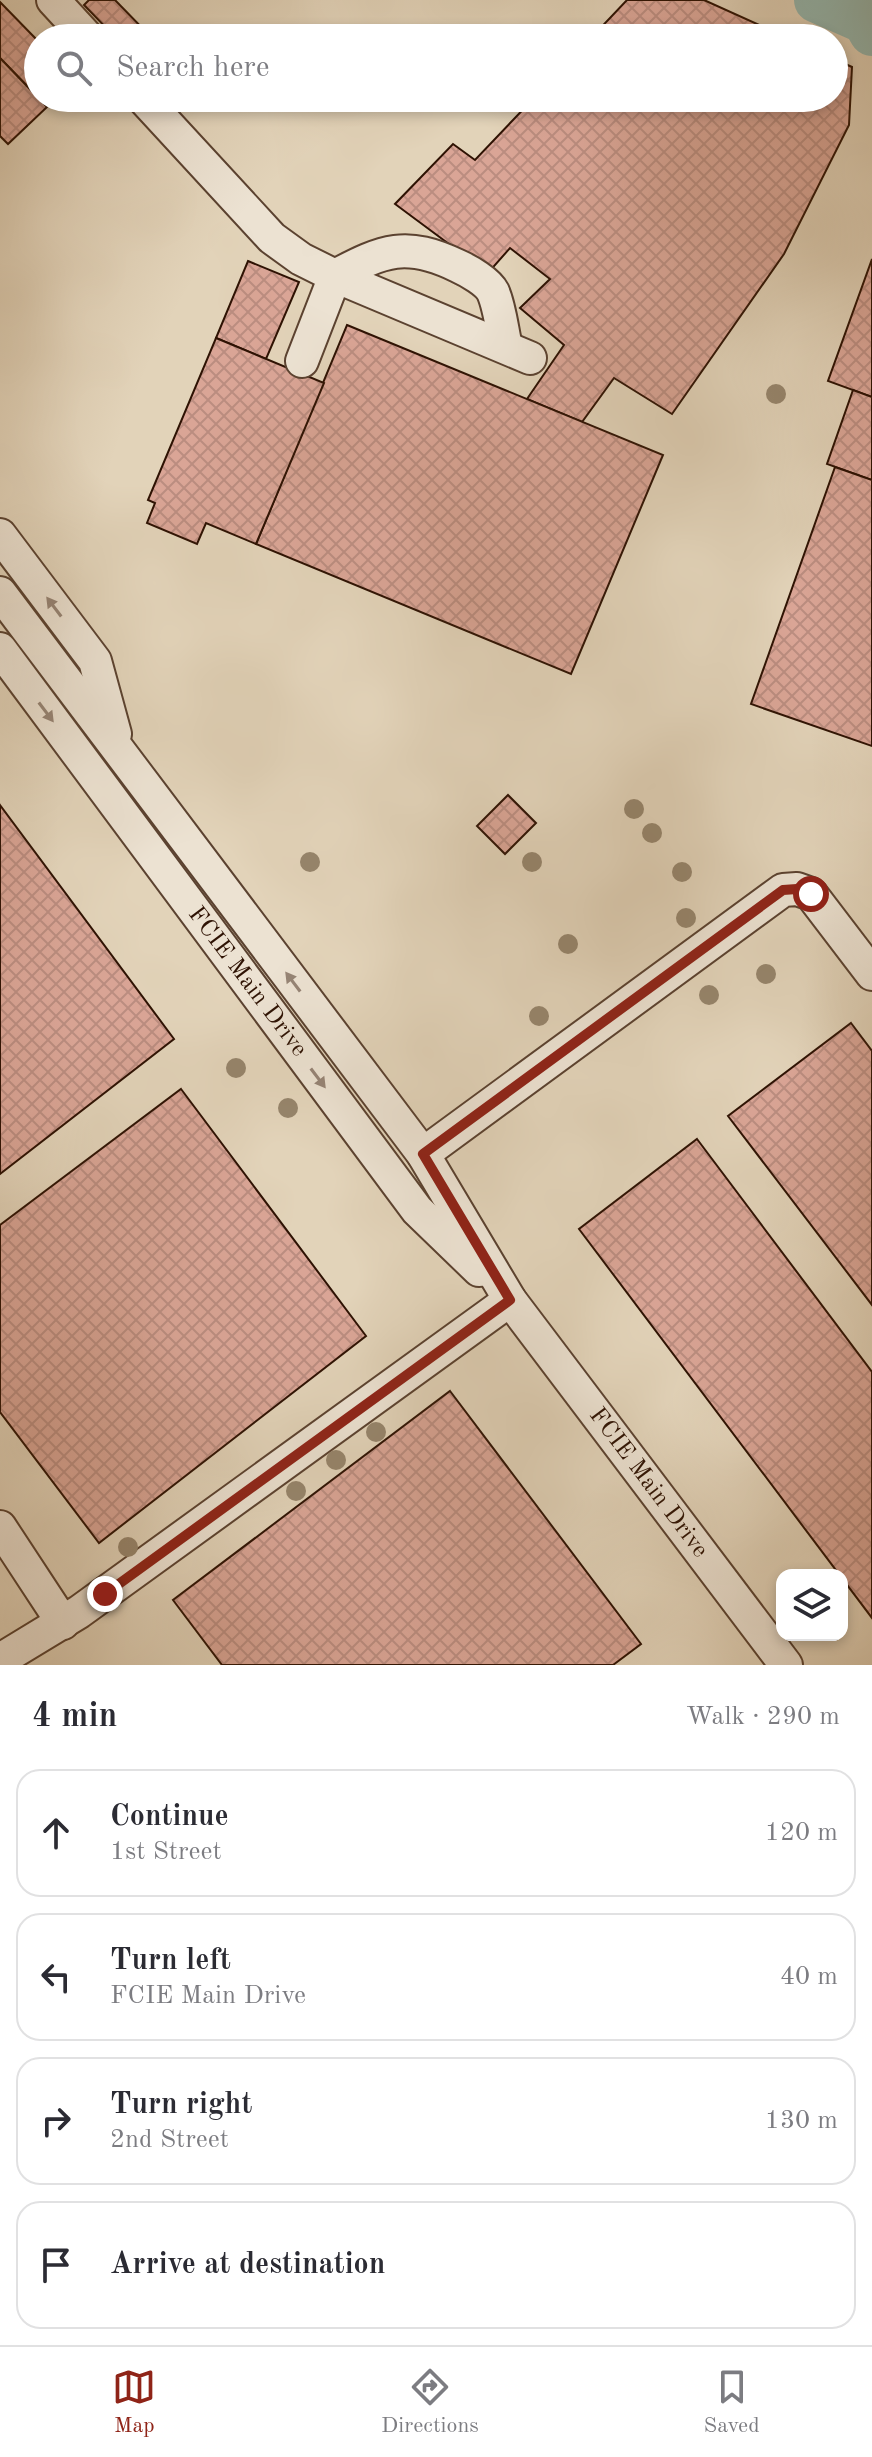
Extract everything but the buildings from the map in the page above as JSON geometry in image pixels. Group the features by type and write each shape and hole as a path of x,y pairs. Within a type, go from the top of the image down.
{"street":[{"path":"53,0 75,24"},
{"path":"156,112 272,238 301,259 335,276 518,352 492,290 469,271 432,253 405,250 372,256 335,276 302,361"},
{"name":"FCIE Main Drive","path":"0,535 95,661 120,752"},
{"name":"FCIE Main Drive","path":"0,593 423,1154 510,1300 786,1665"},
{"name":"FCIE Main Drive","path":"0,649 417,1210 510,1300"},
{"path":"423,1154 783,890 797,889 811,894 872,974"},
{"path":"0,1660 63,1623 510,1300"},
{"path":"0,1527 63,1623"}],"waterway":[{"path":"817,0 865,21 872,33"}],"route":[{"path":"105,1594 510,1300 423,1154 783,890 797,889 811,894"}]}
